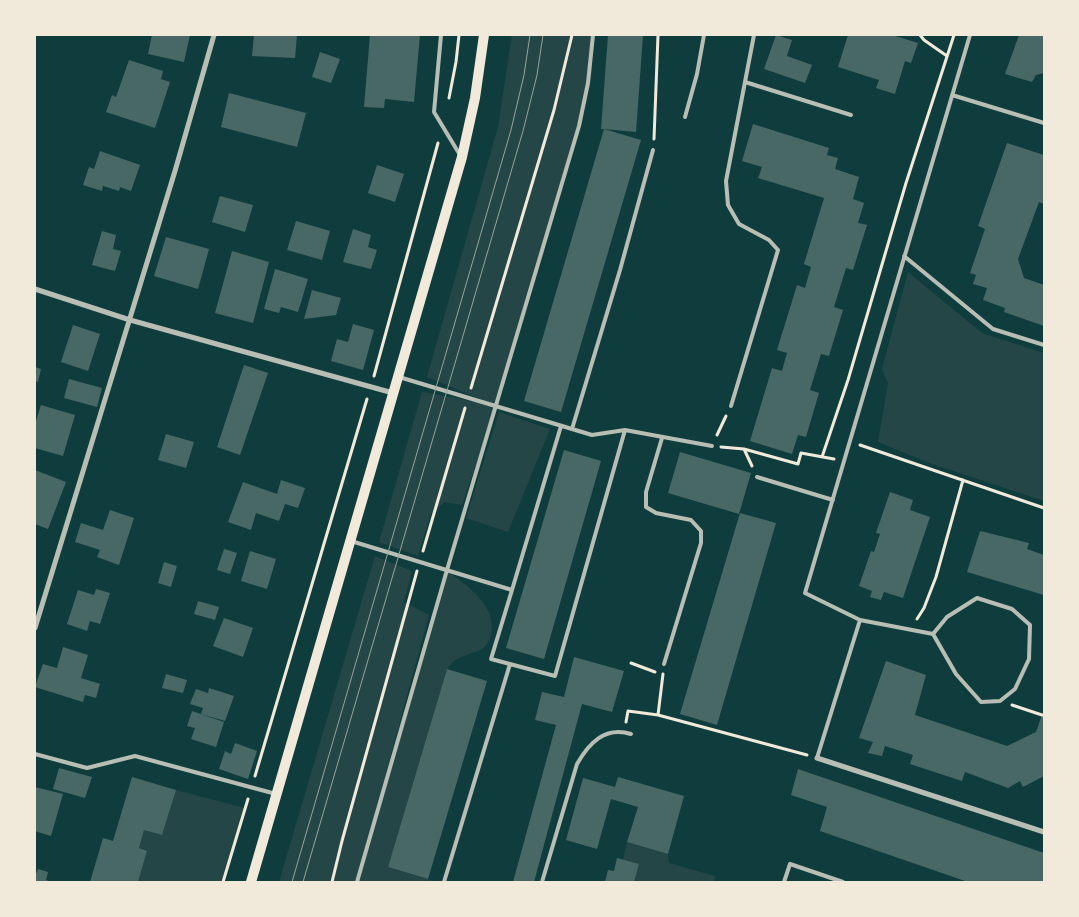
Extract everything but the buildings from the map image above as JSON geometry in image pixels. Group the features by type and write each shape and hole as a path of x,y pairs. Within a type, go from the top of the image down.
{"main road":[{"path":"251,882 462,157 475,98 484,35"}],"street":[{"path":"35,628 176,171 214,35"},
{"path":"35,289 130,320 394,393"},
{"path":"818,758 1044,832"}],"lane":[{"path":"440,35 434,112 462,157"},
{"path":"357,882 446,570 579,126 588,82 593,35"},
{"path":"685,117 704,35"},
{"path":"731,406 778,250 770,240 739,224 728,205 726,181 754,35"},
{"path":"933,634 860,620 805,593 970,35"},
{"path":"745,82 851,115"},
{"path":"952,95 1044,124"},
{"path":"572,429 620,270 653,150"},
{"path":"904,256 993,329 1044,346"},
{"path":"399,377 592,435 625,430 712,446"},
{"path":"562,426 491,659 555,676 625,430"},
{"path":"662,438 646,492 646,507 656,513 691,520 701,531 701,543 664,664"},
{"path":"757,477 832,500"},
{"path":"351,541 512,590"},
{"path":"977,598 1012,609 1030,625 1029,660 1015,689 1000,701 981,702 956,674 933,634 947,617 977,598"},
{"path":"818,758 860,620"},
{"path":"444,882 510,664"},
{"path":"542,882 577,764 585,750 595,739 608,733 623,732 631,734"},
{"path":"35,754 87,768 135,756 276,794"},
{"path":"784,882 790,864 843,882"}],"path":[{"path":"448,100 456,62 459,35"},
{"path":"332,882 420,562 554,110 572,35"},
{"path":"653,150 658,35"},
{"path":"920,35 946,56"},
{"path":"822,457 848,380 906,183 954,35"},
{"path":"223,882 370,387 443,128"},
{"path":"731,406 712,446 744,449 798,464 801,453 844,461"},
{"path":"850,441 1044,508"},
{"path":"744,449 757,477"},
{"path":"910,630 924,608 936,577 964,480"},
{"path":"631,663 662,675"},
{"path":"658,716 664,664"},
{"path":"1000,701 1042,715"},
{"path":"623,732 628,711 658,716 818,758"}],"shaded area":[{"path":"512,35 593,35 584,104 496,406 462,505 445,502 431,513 418,556 379,542 422,392 492,404 427,377 498,127"},
{"path":"908,272 982,333 1044,353 1044,501 929,463 878,442 888,383 882,369"},
{"path":"499,412 550,429 508,532 466,518"},
{"path":"375,556 412,571 404,602 429,615 358,876 447,570 479,597 490,614 492,624 491,635 484,647 454,661 447,669 388,867 437,882 279,882"},
{"path":"176,790 245,808 223,882 138,882 147,851 139,848 144,830 162,835"},
{"path":"627,842 668,854 669,863 715,876 714,882 634,882 639,864 623,860"}],"tram line":[{"path":"292,882 511,130 524,75 530,35"},
{"path":"303,882 523,131 537,75 543,35"}]}
